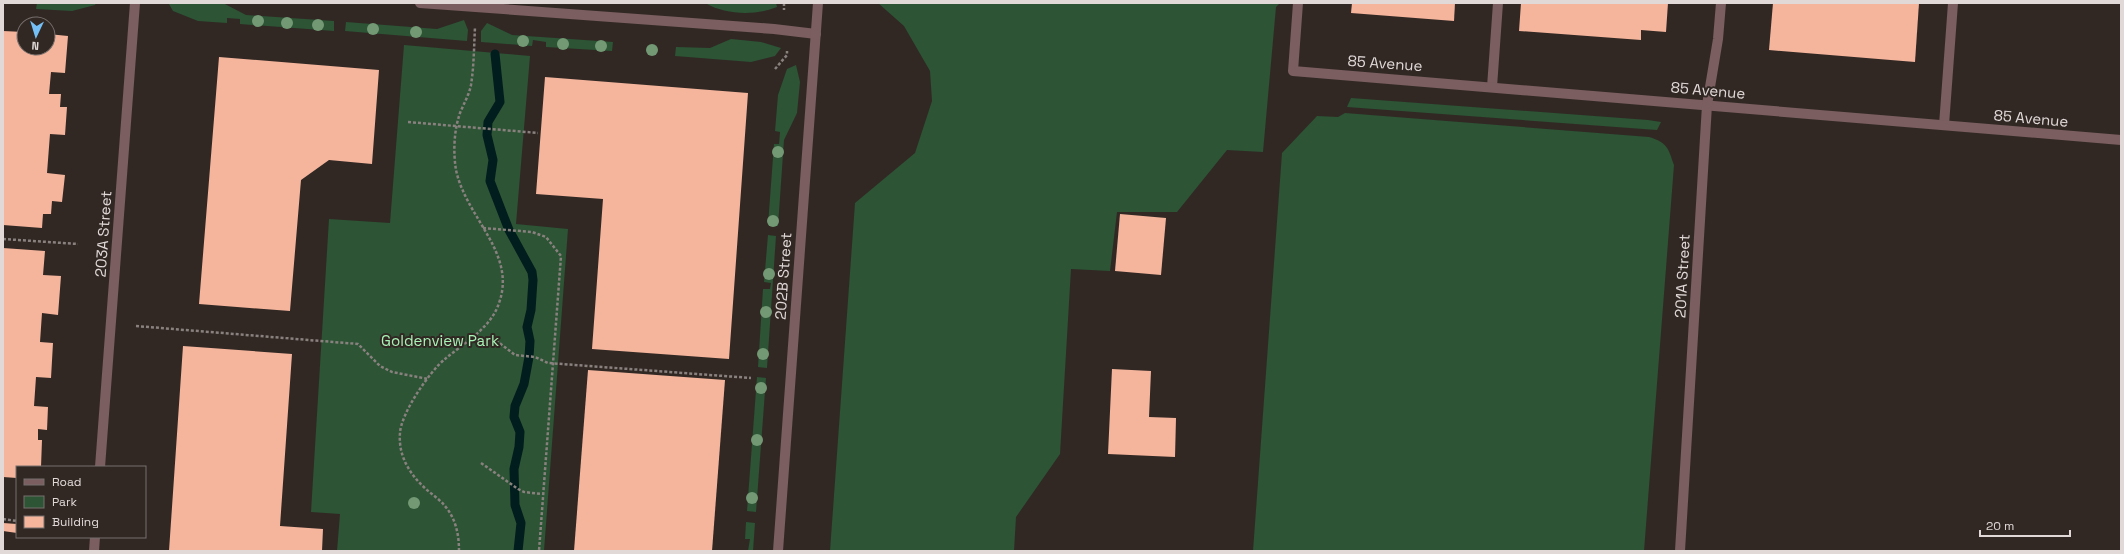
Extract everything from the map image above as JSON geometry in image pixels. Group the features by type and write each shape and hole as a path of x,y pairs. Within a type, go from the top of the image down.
{"street":[{"name":"203A Street","path":"100,466 135,3"},
{"path":"420,3 774,29 816,34"},
{"name":"202B Street","path":"778,551 818,3"},
{"name":"85 Avenue","path":"1298,3 1293,71 2121,140"},
{"path":"1492,87 1498,3"},
{"name":"201A Street","path":"1680,551 1707,105 1718,39 1721,3"},
{"path":"1944,125 1953,3"},
{"path":"94,551 95,538"}],"path":[{"path":"458,551 459,536 455,524 445,506 410,472 400,450 400,431 412,400 428,379 444,360 470,340 488,321 499,304 504,283 501,262 468,203 456,169 454,152 457,125 471,85 475,20"},
{"path":"408,122 538,133"},
{"path":"482,228 532,232 546,237 562,256 538,551"},
{"path":"3,239 78,244"},
{"path":"136,326 358,344 380,366 392,372 428,379"},
{"path":"470,340 484,339 497,341 515,355 522,357 535,357 553,363 752,378"},
{"path":"481,464 524,492 542,494"},
{"path":"3,519 16,521"}],"green space":[{"path":"37,3 96,3 95,5 72,11 36,9"},
{"path":"223,3 246,15 334,21 334,31 240,24 240,19 227,18 227,23 198,21 173,11 169,4"},
{"path":"705,3 776,3 777,7 759,12 741,13 722,10"},
{"path":"878,3 1280,3 1276,7 1263,152 1227,150 1177,212 1117,212 1110,271 1071,269 1060,454 1016,517 1014,551 830,551 855,203 915,153 932,101 930,71 904,26"},
{"path":"464,20 468,30 467,41 345,31 346,22 437,29"},
{"path":"487,23 512,35 613,42 612,51 546,47 546,42 533,40 532,46 481,42 481,31"},
{"path":"731,39 761,42 781,48 775,56 751,62 675,56 676,47 710,48"},
{"name":"Goldenview Park","path":"404,45 530,56 516,224 568,229 544,551 337,551 340,514 311,512 329,219 390,223"},
{"path":"796,65 800,82 797,113 784,140 778,226 768,225 774,144 779,144 780,132 775,131 778,95 787,69"},
{"path":"1351,98 1661,122 1657,130 1347,107"},
{"path":"1345,113 1649,137 1664,144 1674,165 1644,551 1253,551 1282,153 1317,116 1338,117"},
{"path":"768,235 776,236 767,368 758,367 763,289 770,289 771,283 764,282"},
{"path":"757,377 766,378 756,512 747,511"},
{"path":"746,522 755,523 753,551 748,551 750,539 745,539"}],"building":[{"path":"1352,3 1455,3 1454,21 1351,13"},
{"path":"1521,3 1668,3 1666,32 1641,30 1641,40 1519,31"},
{"path":"1773,3 1919,3 1915,62 1769,50"},
{"path":"3,31 16,32 16,56 56,56 56,35 68,36 65,73 51,72 49,94 61,94 60,107 67,107 65,135 50,134 47,173 65,175 62,202 52,201 51,214 43,214 42,228 3,225"},
{"path":"219,57 379,70 372,164 329,160 301,180 290,311 199,304"},
{"path":"545,77 748,93 729,359 592,349 603,199 536,194"},
{"path":"1120,214 1166,218 1161,275 1115,271"},
{"path":"3,248 45,251 43,275 61,276 58,315 42,313 40,342 53,343 51,378 36,377 34,406 48,407 47,430 38,429 38,440 42,440 41,466 16,466 16,478 3,477"},
{"path":"183,346 292,354 280,526 323,529 322,551 169,551"},
{"path":"1112,369 1151,371 1149,417 1176,418 1175,457 1108,454"},
{"path":"588,370 725,380 712,551 574,551"},
{"path":"3,523 16,524 16,533 3,531"}],"waterway":[{"path":"495,54 500,102 488,122 487,135 493,160 490,181 509,230 532,272 533,280 531,310 527,327 530,341 529,357 524,384 515,406 514,417 520,432 519,447 514,469 515,505 521,523 518,551"}]}
